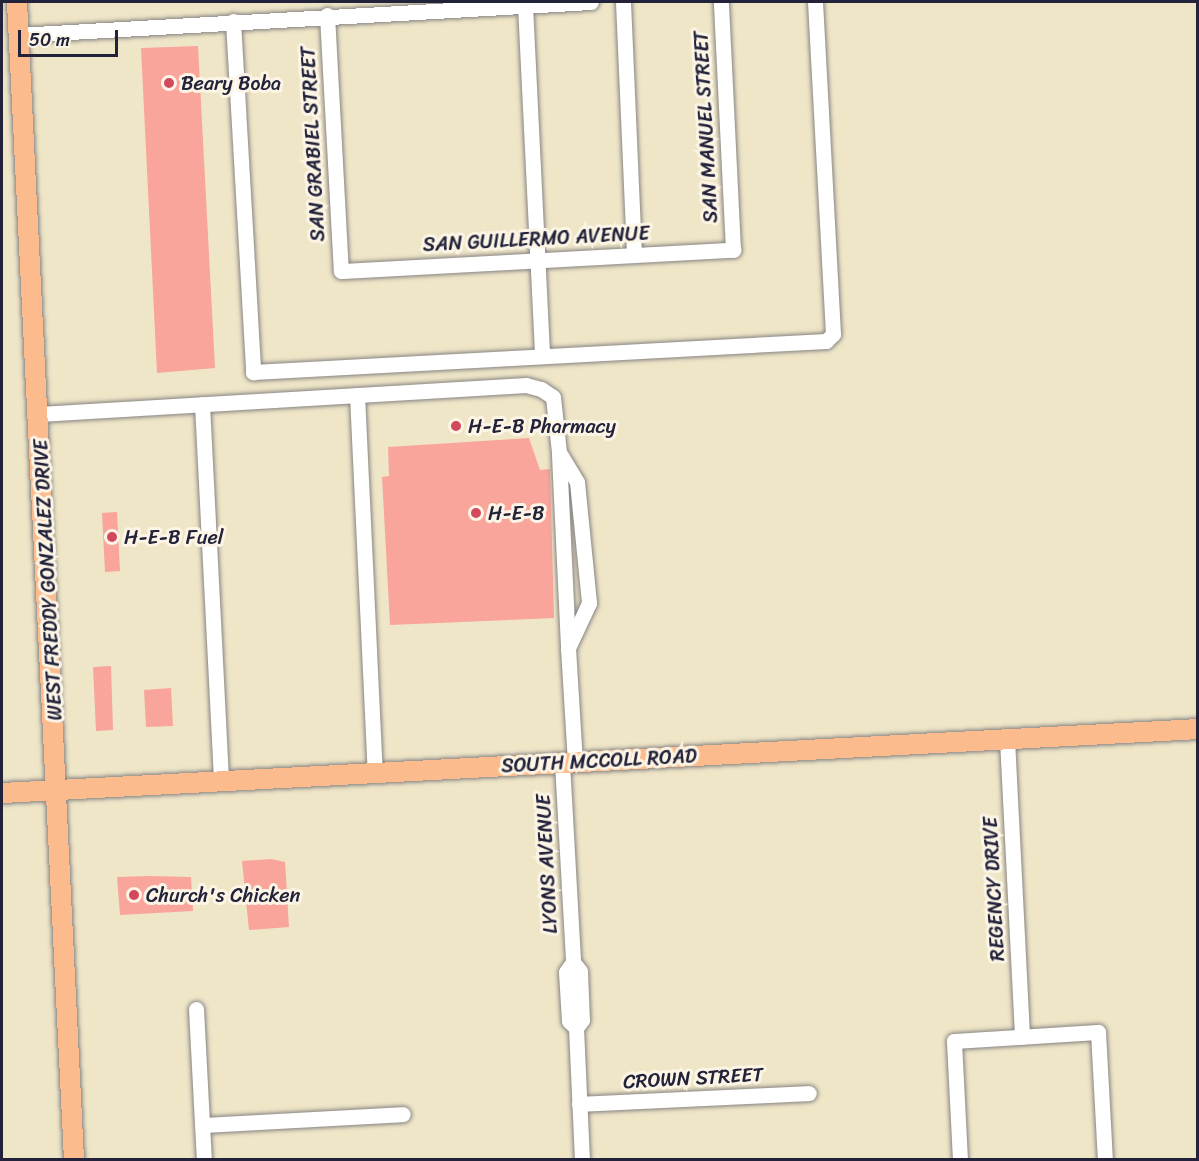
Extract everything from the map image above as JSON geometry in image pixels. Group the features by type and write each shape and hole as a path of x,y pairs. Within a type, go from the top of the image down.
{"main road":[{"name":"WEST FREDDY GONZALEZ DRIVE","path":"17,2 59,790 74,1160"},
{"name":"SOUTH MCCOLL ROAD","path":"2,793 1197,729"}],"street":[{"path":"18,35 327,15 591,2"},
{"path":"623,2 634,255"},
{"name":"SAN MANUEL STREET","path":"721,2 733,250"},
{"path":"233,21 253,372 826,341 833,334 815,2"},
{"path":"525,5 542,356"},
{"name":"SAN GRABIEL STREET","path":"327,15 341,271"},
{"name":"SAN GUILLERMO AVENUE","path":"341,271 733,250"},
{"name":"LYONS AVENUE","path":"357,395 525,385 541,389 553,397 559,453 568,648 573,962 566,972 568,1020 576,1028 582,1160"},
{"path":"39,414 357,395 375,773"},
{"path":"202,404 221,781"},
{"path":"559,453 578,482 589,603 568,648"},
{"name":"REGENCY DRIVE","path":"1007,739 1022,1036"},
{"path":"196,1009 204,1160"},
{"path":"960,1160 954,1041 1098,1032 1105,1160"},
{"name":"CROWN STREET","path":"579,1104 809,1093"},
{"path":"202,1125 403,1114"}],"building":[{"path":"198,46 215,368 157,373 141,48"},
{"name":"H-E-B","path":"529,438 540,470 550,469 554,618 390,625 382,477 389,476 388,447"},
{"path":"117,512 120,571 105,572 102,513"},
{"path":"111,666 113,730 96,731 93,667"},
{"path":"171,688 173,726 146,727 144,690"},
{"path":"271,859 285,862 289,927 249,930 242,861"},
{"path":"117,877 191,877 193,911 120,915"}],"place":[{"name":"Beary Boba","path":"169,83"},
{"name":"H-E-B Pharmacy","path":"456,426"},
{"name":"H-E-B","path":"476,513"},
{"name":"H-E-B Fuel","path":"112,537"},
{"name":"Church's Chicken","path":"134,895"}]}
